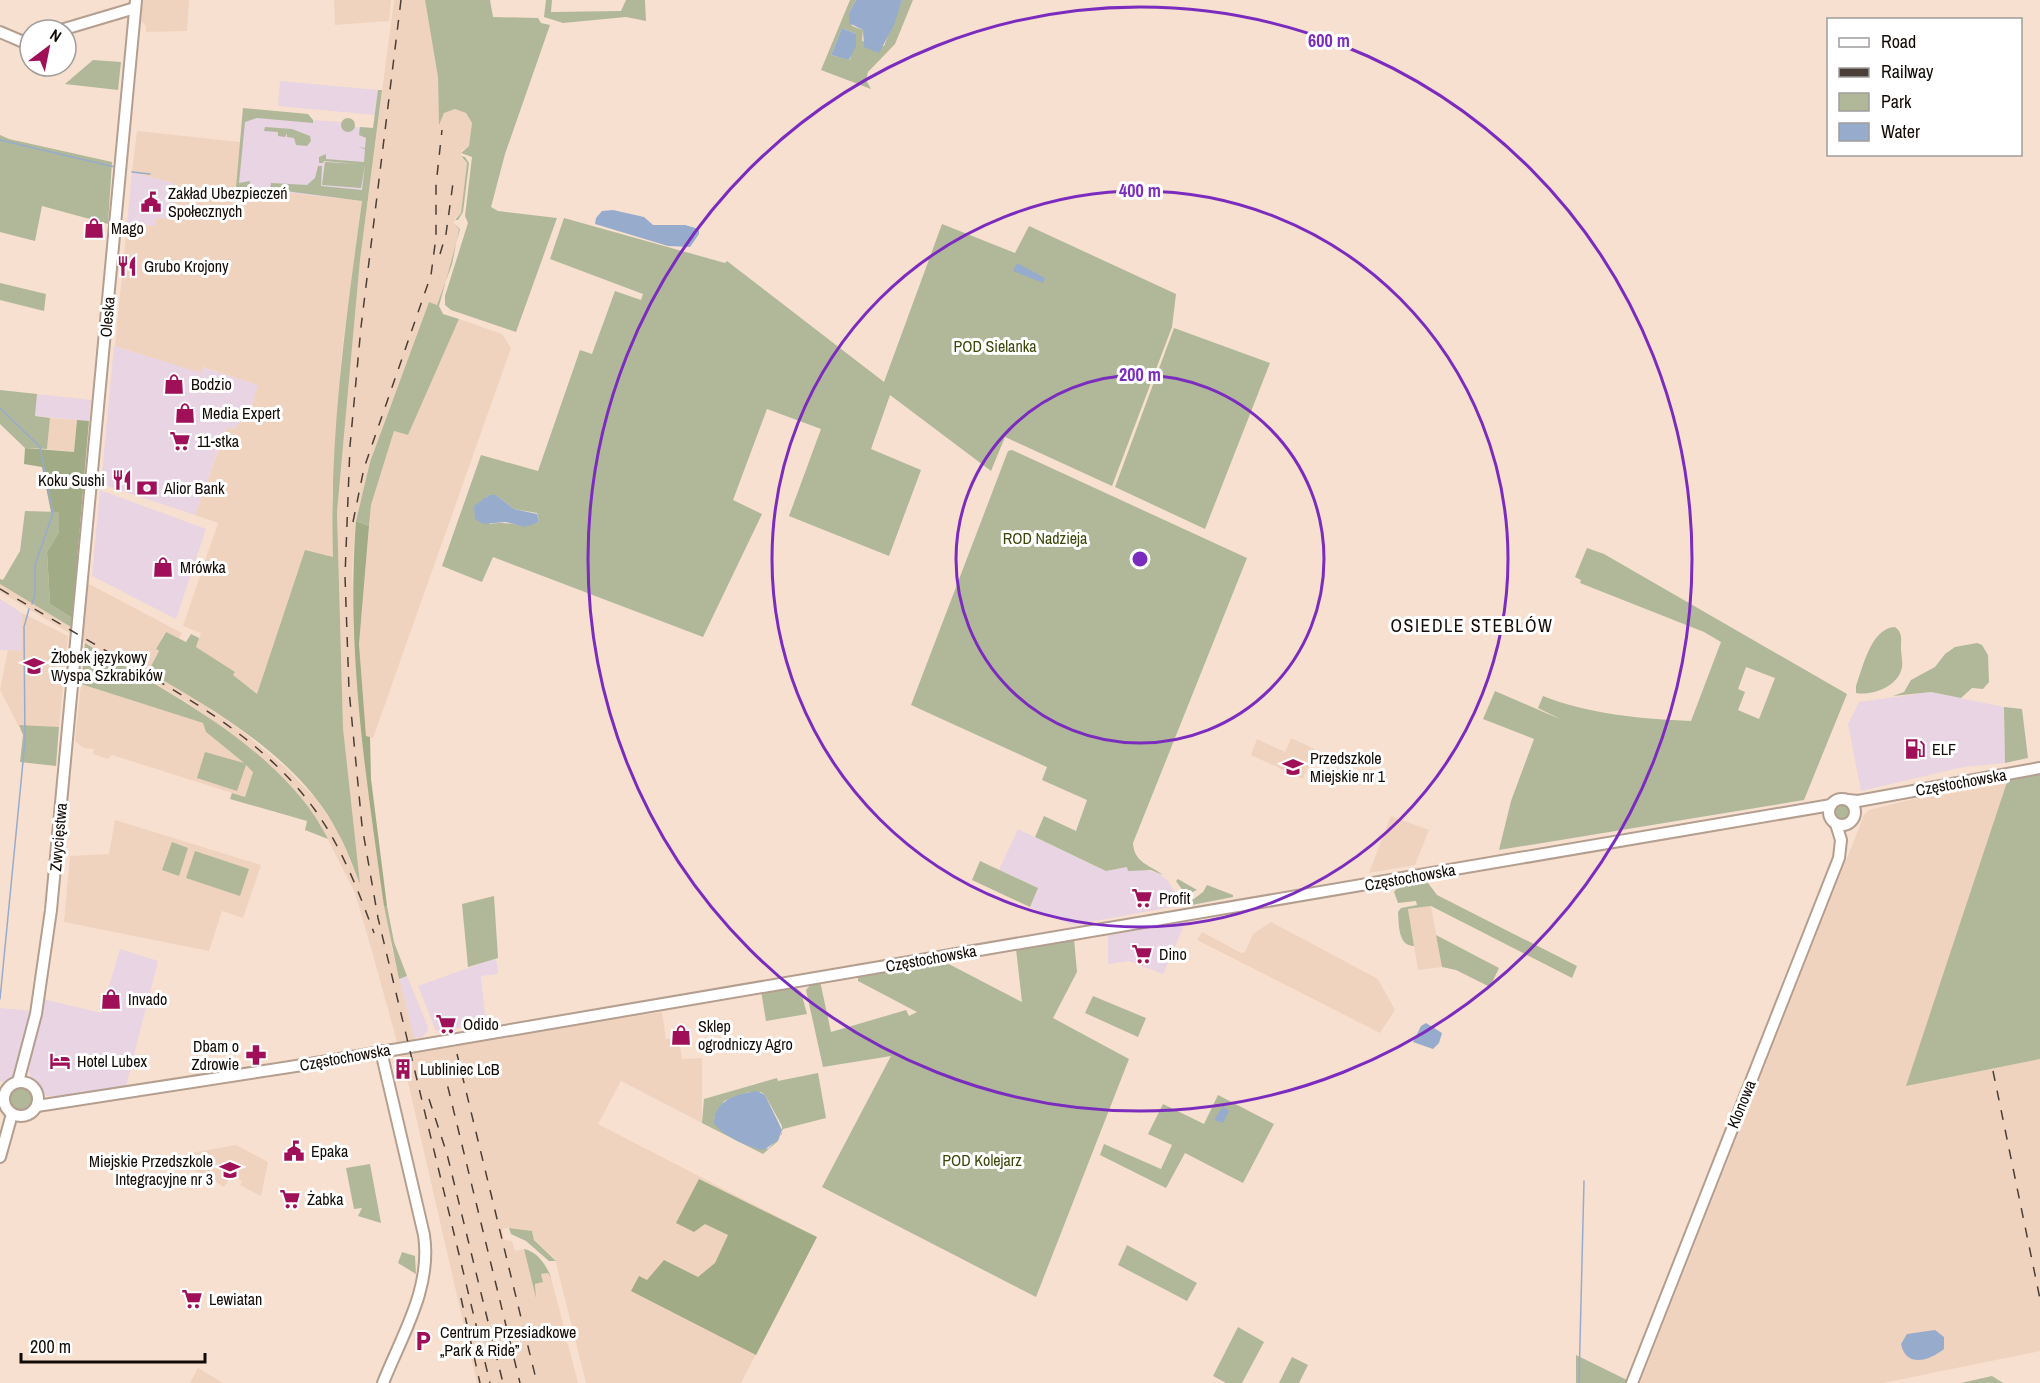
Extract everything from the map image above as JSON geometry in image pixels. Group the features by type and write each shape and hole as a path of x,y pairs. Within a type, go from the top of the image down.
{"street":[{"path":"78,24 136,4"},
{"name":"Oleska","path":"77,633 136,4"},
{"path":"0,32 18,40"},
{"name":"Zwycięstwa","path":"30,1084 28,1074 31,1040 51,910 77,633"},
{"name":"Częstochowska","path":"1832,815 1836,800 1858,801 2040,768"},
{"name":"Częstochowska","path":"37,1106 381,1051 1793,811 1852,819 1883,795"},
{"path":"1839,858 1852,819 1854,806 1848,800"},
{"name":"Klonowa","path":"1632,1383 1839,858 1841,840 1832,815"},
{"name":"Zwycięstwa","path":"18,1082 31,1040"},
{"path":"381,1051 424,1235 426,1269 419,1297 383,1383"},
{"path":"0,1157 5,1107 7,1089 18,1082 30,1084 37,1093 37,1106 26,1115 5,1107"},
{"name":"Częstochowska","path":"37,1093 67,1102"}],"shaded area":[{"path":"142,0 189,0 187,31 146,32 146,26 141,21"},
{"path":"334,0 391,0 389,21 335,25"},
{"path":"394,0 425,0 438,77 439,122 444,113 455,109 466,113 472,123 469,146 461,151 461,158 467,163 461,213 455,218 454,224 459,228 452,264 437,305 429,302 370,462 356,521 352,571 361,726 374,837 392,949 409,1018 418,1050 662,1012 666,1039 679,1037 682,1059 702,1058 702,1123 621,1081 598,1124 817,1237 741,1383 586,1383 555,1259 534,1239 532,1231 509,1228 502,1229 504,1240 512,1241 515,1251 524,1249 538,1296 535,1284 541,1274 548,1273 551,1278 565,1331 563,1340 568,1344 578,1383 477,1383 408,1082 373,955 355,893 320,824 284,781 236,737 188,703 0,592 0,584 81,633 87,583 182,633 178,640 165,632 156,649 191,696 242,731 285,767 317,800 338,832 359,881 343,728 337,512 360,260"},
{"path":"280,81 378,90 375,115 278,106"},
{"path":"243,109 310,116 313,120 352,123 354,127 373,128 362,201 236,187"},
{"path":"137,131 240,142 237,187 362,201 342,350 332,496 333,557 305,551 257,695 233,675 235,672 196,647 201,633 183,626 218,523 195,515 227,427 234,429 250,412 258,385 203,367 201,373 115,346 127,224 155,226 156,218 171,219 174,183 132,172"},
{"path":"132,172 174,183 171,220 155,226 127,224"},
{"path":"459,319 502,334 511,348 373,738 366,736 359,644 371,505 394,431 408,435"},
{"path":"114,346 200,372 202,367 258,385 250,412 234,429 226,428 195,515 101,484"},
{"path":"37,394 91,400 89,421 35,416"},
{"path":"50,418 77,420 74,452 47,449"},
{"path":"100,490 206,529 176,619 92,576"},
{"path":"0,599 22,613 21,651 0,650"},
{"name":"Żłobek językowy Wyspa Szkrabików","path":"22,613 68,636 59,727 18,725 0,690 8,650 21,651"},
{"path":"81,684 203,723 206,732 253,771 245,797 112,755 108,759 93,754 94,749 83,748 75,741"},
{"path":"1931,692 2004,707 2005,763 1963,767 1861,791 1848,724 1859,702"},
{"name":"Przedszkole Miejskie nr 1","path":"1291,738 1315,749 1303,779 1251,755 1257,739 1285,752"},
{"path":"2008,779 1907,1086 2040,1059 2040,1351 1883,1383 1640,1383 1864,815 1869,810 1905,801"},
{"path":"1391,816 1429,830 1415,865 1369,873"},
{"path":"115,820 261,865 243,918 222,911 209,951 64,922 70,856 109,854"},
{"path":"1018,829 1106,871 1127,867 1157,872 1168,881 1183,905 1072,925 1030,907 1038,888 999,870"},
{"path":"1431,906 1442,967 1418,970 1408,909"},
{"path":"1182,921 1184,925 1163,974 1129,961 1108,964 1108,934"},
{"path":"1271,922 1378,979 1395,1010 1380,1033 1197,940 1202,932 1241,953 1245,952 1253,934"},
{"path":"120,949 158,961 126,1086 79,1097 47,1096 33,1086 29,1070 43,999 101,1013"},
{"path":"496,958 498,974 481,976 485,1015 500,1022 436,1031 418,986"},
{"path":"407,976 428,1027 428,1031 422,1037 414,1038 399,979"},
{"path":"0,1008 33,1011 17,1077 6,1083 0,1081"},
{"name":"Miejskie Przedszkole Integracyjne nr 3","path":"236,1145 268,1162 261,1196 240,1185 242,1181 231,1176 224,1187 181,1162 183,1157 191,1153"},
{"path":"198,1368 223,1383 190,1383"}],"green space":[{"path":"425,0 490,0 493,17 538,18 541,23 550,25 505,154 491,207 498,211 557,218 516,332 451,310 445,305 445,296 468,223 465,216 472,157 461,153 469,146 472,123 466,113 455,109 444,113 439,125 438,77"},
{"path":"546,0 552,0 551,12 621,11 626,0 645,0 646,21 626,17 563,23 544,17"},
{"path":"850,0 856,0 849,13 852,26 863,30 862,41 884,46 902,0 913,0 895,44 868,72 866,80 871,89 821,70","holes":["842,28 856,34 850,60 831,55"]},
{"path":"93,60 121,62 118,90 65,84 72,78 78,78 78,73"},
{"path":"378,90 382,90 360,260 337,512 343,728 360,884 338,833 322,807 303,783 280,760 229,721 148,672 159,651 156,649 166,632 186,642 191,634 199,638 196,647 235,672 233,675 257,694 305,550 333,557 332,512 336,422 362,201 270,189 271,183 307,185 315,178 318,166 322,166 321,186 362,190 365,165 361,188 322,185 325,162 357,164 324,161 319,163 319,157 326,154 326,159 364,162 365,149 358,147 365,148 366,138 359,135 360,127 373,128"},
{"path":"243,108 308,114 313,120 313,123 257,118 245,122 239,183 250,181 249,188 236,187"},
{"path":"348,118 353,120 355,125 353,130 348,132 343,130 341,125 343,120"},
{"path":"265,127 292,129 310,136 311,141 307,146 296,145 294,138 287,137 287,133 285,137 278,136 278,132 264,131"},
{"path":"0,135 112,162 108,224 42,206 35,241 0,232"},
{"path":"461,156 465,157 469,163 463,212 458,220 455,220 461,213 467,163"},
{"name":"POD Sielanka","path":"564,218 725,263 727,261 884,382 942,224 1015,253 1029,226 1176,294 1172,327 1112,486 1005,437 991,471 890,395 871,449 921,470 889,556 789,516 821,429 767,409 733,500 762,514 703,637 493,557 482,582 442,566 481,455 538,471 580,350 592,354 615,291 641,300 643,294 550,259","holes":["496,495 514,509 537,513 539,522 525,525 490,524 486,497"]},
{"path":"456,243 452,264 446,281"},
{"path":"446,281 439,306 443,314 459,319 408,435 394,431 371,505 369,526 356,521 370,462 429,302 437,305"},
{"path":"0,283 46,294 44,311 0,300"},
{"path":"1174,328 1270,363 1205,529 1115,487"},
{"path":"0,390 37,394 35,416 50,418 47,449 25,448 0,424"},
{"path":"77,420 89,421 72,618 50,604 47,552 59,532 59,512 51,512 42,467 24,464 25,448 74,452"},
{"name":"ROD Nadzieja","path":"1012,450 1247,558 1133,843 1136,855 1163,875 1151,870 1128,871 1127,867 1106,871 1035,837 1044,816 1076,831 1087,800 1042,780 1047,767 911,705 1008,451"},
{"path":"25,511 59,512 59,532 47,552 50,604 72,618 71,627 0,584 0,579 3,580 20,551"},
{"path":"356,521 369,526 359,644 366,736 370,737 371,779 387,906 384,906 371,810 356,666 354,569"},
{"path":"1587,548 1604,554 1847,694 1804,800 1499,850 1511,801 1534,739 1483,719 1495,691 1562,720 1538,708 1543,696 1596,711 1653,719 1691,721 1721,642 1704,632 1580,583 1581,580 1575,577","holes":["1746,667 1775,678 1759,719 1738,710 1745,692 1738,689"]},
{"path":"1895,627 1901,636 1900,674 1896,680 1884,688 1870,693 1856,693 1856,686 1874,641 1887,629"},
{"path":"85,643 186,703 253,751 283,778 308,807 328,839 305,830 307,821 230,799 232,793 245,797 253,772 246,765 237,791 197,778 205,752 244,763 206,732 203,723 81,684"},
{"path":"1977,643 1982,645 1988,655 1989,682 1983,689 1972,688 1961,698 1931,692 1893,696 1904,692 1911,680 1935,667 1945,654 1955,647"},
{"path":"2004,707 2022,709 2028,758 2005,763"},
{"path":"19,725 59,727 56,766 20,762 23,735"},
{"path":"2040,774 2040,1059 1906,1086 2008,779"},
{"path":"1839,803 1845,803 1850,811 1848,817 1839,819 1834,814 1834,808"},
{"path":"172,842 188,848 179,876 162,870"},
{"path":"195,851 249,869 240,896 186,878"},
{"path":"980,861 1038,888 1030,907 972,880"},
{"path":"1178,879 1197,890 1186,895 1176,881"},
{"path":"1425,879 1437,895 1577,966 1572,978 1431,906 1408,909 1414,946 1405,943 1400,934 1398,912 1401,908 1417,905 1416,901 1398,903 1394,892 1402,882"},
{"path":"1207,885 1233,895 1233,897 1192,905 1191,901 1203,892"},
{"path":"494,896 498,958 468,967 462,904"},
{"path":"384,906 387,906 394,942 407,976 399,979"},
{"path":"1436,935 1499,968 1490,987 1456,970 1442,967"},
{"name":"POD Kolejarz","path":"1074,939 1077,972 1053,1018 1129,1059 1036,1297 822,1187 891,1056 823,1067 806,990 812,983 820,981 831,1032 906,1010 909,1016 917,1012 858,981 858,975 943,961 1022,1002 1016,949"},
{"path":"793,985 801,992 807,1014 766,1021 761,991"},
{"path":"1093,996 1146,1018 1138,1037 1085,1013"},
{"path":"818,1073 826,1118 782,1131 782,1126 765,1095 761,1092 749,1092 724,1101 714,1118 768,1149 780,1136 778,1141 763,1154 702,1123 704,1099 777,1078 778,1081"},
{"path":"21,1086 30,1090 34,1099 30,1108 21,1112 12,1108 8,1099 12,1090"},
{"path":"1218,1095 1274,1124 1243,1183 1185,1153 1166,1188 1100,1155 1104,1144 1161,1169 1172,1145 1148,1134 1163,1104 1204,1124"},
{"path":"370,1164 381,1223 358,1216 362,1208 354,1209 346,1168"},
{"path":"699,1179 817,1237 756,1355 631,1291 639,1276 647,1280 664,1260 698,1277 715,1263 728,1235 705,1224 694,1232 676,1223"},
{"path":"509,1228 532,1231 534,1240 556,1261 549,1261 526,1241 511,1234"},
{"path":"1127,1245 1197,1283 1187,1301 1118,1265"},
{"path":"524,1249 529,1250 541,1260 551,1278 548,1273 541,1274 543,1282 535,1284 536,1298"},
{"path":"402,1252 415,1256 416,1274 398,1263"},
{"path":"1238,1327 1264,1342 1242,1383 1226,1383 1213,1376"},
{"path":"1576,1355 1627,1380 1626,1383 1576,1383"},
{"path":"1292,1357 1308,1365 1299,1383 1279,1383"},
{"path":"1992,1376 2003,1383 1961,1383"}],"water":[{"path":"856,0 902,0 894,25 879,53 864,47 863,30 849,23 849,13"},
{"path":"842,28 856,34 856,46 849,60 831,55"},
{"path":"613,210 644,217 653,225 685,225 699,229 699,234 690,247 668,246 595,224 596,218 602,211"},
{"path":"1017,263 1045,278 1043,283 1013,271"},
{"path":"489,495 496,495 514,509 537,514 539,522 525,527 506,522 483,524 475,519 474,506"},
{"path":"1426,1023 1442,1033 1439,1043 1433,1049 1413,1042 1421,1026"},
{"path":"757,1091 765,1095 782,1130 778,1140 764,1150 737,1141 714,1123 718,1109 728,1099"},
{"path":"1223,1106 1229,1111 1223,1123 1214,1120"},
{"path":"1935,1330 1944,1337 1944,1349 1925,1359 1908,1357 1901,1344 1907,1334"}],"waterway":[{"path":"0,140 115,167"},
{"path":"132,172 150,174"},
{"path":"0,408 40,447 53,513 35,565 35,595 32,604"},
{"path":"0,999 25,741 24,627 29,609"},
{"path":"1579,1383 1584,1181"}],"railway":[{"path":"401,0 361,327 350,446 345,576 349,690 362,826 378,918 490,1383"},
{"path":"353,522 364,468 431,275 436,237 436,185 442,130"},
{"path":"440,254 446,234 453,183"},
{"path":"0,589 209,712 255,746 297,787 325,824 355,885 374,933"},
{"path":"457,1054 525,1334"},
{"path":"443,1067 520,1383"},
{"path":"1993,1071 2040,1299"},
{"path":"429,1099 447,1154 503,1383"},
{"path":"461,1298 480,1383"},
{"path":"523,1326 537,1383"}],"place":[{"name":"Zakład Ubezpieczeń Społecznych","path":"151,202"},
{"name":"Mago","path":"94,228"},
{"name":"Grubo Krojony","path":"127,266"},
{"name":"Bodzio","path":"174,384"},
{"name":"Media Expert","path":"185,413"},
{"name":"11-stka","path":"180,441"},
{"name":"Koku Sushi","path":"122,480"},
{"name":"Alior Bank","path":"147,488"},
{"name":"Mrówka","path":"163,567"},
{"name":"Żłobek językowy Wyspa Szkrabików","path":"34,666"},
{"name":"ELF","path":"1915,749"},
{"name":"Przedszkole Miejskie nr 1","path":"1293,767"},
{"name":"Profit","path":"1142,898"},
{"name":"Dino","path":"1142,954"},
{"name":"Invado","path":"111,999"},
{"name":"Odido","path":"446,1024"},
{"name":"Sklep ogrodniczy Agro","path":"681,1035"},
{"name":"Dbam o Zdrowie","path":"256,1055"},
{"name":"Hotel Lubex","path":"60,1061"},
{"name":"Lubliniec LcB","path":"403,1069"},
{"name":"Epaka","path":"294,1151"},
{"name":"Miejskie Przedszkole Integracyjne nr 3","path":"230,1170"},
{"name":"Żabka","path":"290,1199"},
{"name":"Lewiatan","path":"192,1299"},
{"name":"Centrum Przesiadkowe „Park & Ride”","path":"423,1341"}],"district":[{"name":"OSIEDLE STEBLÓW","path":"1472,625"}]}
